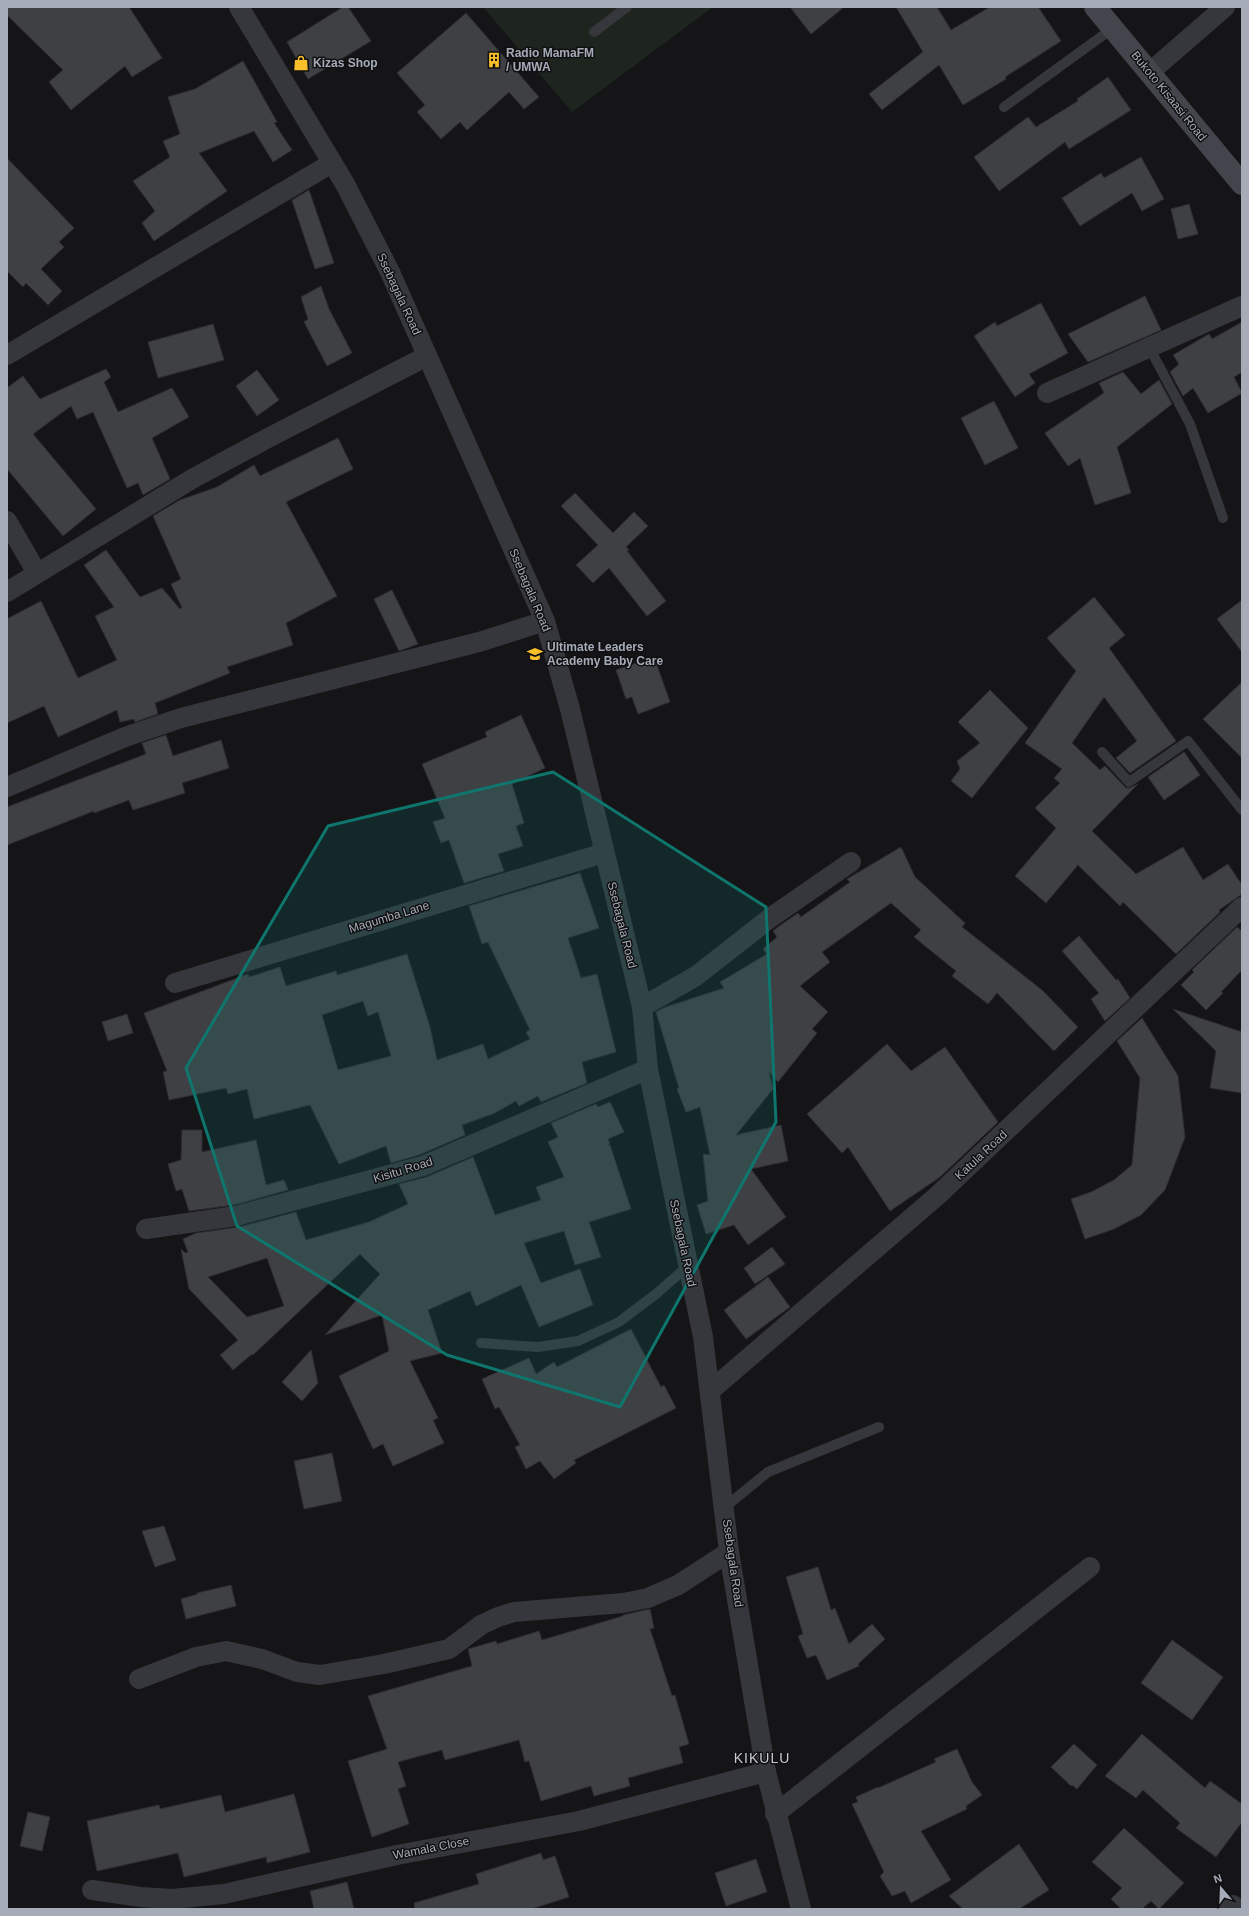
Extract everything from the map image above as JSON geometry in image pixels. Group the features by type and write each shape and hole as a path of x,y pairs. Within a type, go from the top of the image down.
{"main road":[{"name":"Bukoto Kisaasi Road","path":"1096,7 1242,184"}],"street":[{"name":"Ssebagala Road","path":"239,7 345,184 390,272 546,620 570,709 642,1007 648,1069 703,1338 725,1507 729,1552 766,1772 775,1814 801,1909"},
{"path":"1149,72 1225,7"},
{"path":"7,355 332,163"},
{"path":"1047,393 1242,306"},
{"path":"7,592 192,479 427,356"},
{"path":"7,521 37,573"},
{"path":"7,787 125,736 181,718 448,650 546,620"},
{"name":"Magumba Lane","path":"175,983 604,853"},
{"path":"642,1007 696,976 770,918 851,862"},
{"name":"Katula Road","path":"710,1391 937,1196 1242,907"},
{"name":"Kisitu Road","path":"146,1228 236,1216 423,1166 648,1069"},
{"path":"139,1679 196,1657 226,1651 262,1659 297,1672 320,1675 426,1656 449,1649 481,1626 498,1617 514,1612 623,1603 648,1598 678,1585 729,1552"},
{"path":"775,1814 1090,1567"},
{"name":"Wamala Close","path":"92,1890 141,1897 172,1899 224,1894 383,1858 579,1820 766,1772"}],"lane":[{"path":"594,32 627,7"},
{"path":"1004,107 1113,28"},
{"path":"1149,347 1190,424 1223,518"},
{"path":"1102,752 1129,782 1188,741 1242,810"},
{"path":"481,1342 538,1347 578,1341 619,1322 656,1294 688,1266"},
{"path":"725,1507 768,1472 879,1427"}],"highlighted area":[{"path":"553,772 766,907 776,1122 620,1407 447,1355 237,1226 186,1068 328,826"}],"shaded area":[{"path":"483,7 713,7 572,112"}],"building":[{"path":"7,7 129,7 162,58 132,77 125,66 71,110 49,82 63,70 7,15"},
{"path":"343,7 348,7 371,41 308,79 287,42"},
{"path":"790,7 844,7 811,34"},
{"path":"896,7 937,7 951,30 990,7 1038,7 1061,41 1005,77 1006,79 963,105 939,65 882,110 869,94 923,52"},
{"path":"466,13 539,97 524,109 509,92 467,130 460,122 441,139 417,112 425,105 397,73"},
{"path":"243,61 277,122 274,123 292,150 273,162 254,131 199,153 227,191 154,241 142,223 155,211 133,181 170,157 163,141 180,134 168,97 195,89"},
{"path":"1108,77 1131,110 1069,149 1065,142 999,191 974,157 1028,117 1036,127 1078,101 1077,99"},
{"path":"1141,157 1164,199 1142,211 1132,193 1080,226 1062,198 1101,173 1104,178"},
{"path":"7,158 74,228 59,242 64,247 41,269 62,291 48,305 26,283 23,287 7,271"},
{"path":"309,190 334,263 315,269 292,200"},
{"path":"1189,204 1198,234 1178,239 1171,209"},
{"path":"321,286 329,309 352,353 327,366 304,322 308,319 301,297"},
{"path":"1145,296 1161,330 1088,362 1068,334"},
{"path":"1041,303 1068,353 1029,374 1035,383 1015,397 974,336 995,322 997,326"},
{"path":"1242,322 1242,372 1234,377 1242,393 1208,413 1193,388 1183,396 1170,372 1179,364 1173,355 1209,334 1212,339"},
{"path":"213,324 224,360 158,378 148,342"},
{"path":"106,369 111,377 104,382 118,412 172,388 189,417 152,438 170,479 143,495 138,483 127,488 93,412 77,419 71,406 33,434 96,509 63,536 7,469 7,388 23,376 40,399"},
{"path":"257,370 279,400 257,416 236,386"},
{"path":"1123,372 1141,394 1159,380 1172,404 1117,447 1131,493 1095,505 1080,458 1068,466 1045,433 1104,393 1099,383"},
{"path":"994,401 1018,448 985,465 961,418"},
{"path":"338,438 353,469 286,502 337,596 286,623 293,645 227,667 230,673 155,703 158,714 135,722 134,719 120,722 117,710 58,737 44,706 7,723 7,619 41,601 78,678 117,660 95,616 114,607 84,565 106,550 140,597 162,588 180,609 182,608 171,584 181,579 153,516 180,500 217,487 254,465 260,476"},
{"path":"575,493 613,533 634,512 648,526 626,547 629,550 627,551 666,601 647,616 609,568 593,583 576,565 598,545 561,506"},
{"path":"392,590 418,644 399,651 374,599"},
{"path":"1094,597 1125,635 1109,648 1176,741 1130,773 1116,758 1137,741 1104,697 1072,743 1100,770 1105,766 1126,788 1130,788 1138,784 1092,831 1136,874 1183,847 1203,880 1228,864 1242,885 1242,894 1219,910 1220,912 1176,954 1123,902 1120,906 1078,865 1046,903 1015,876 1056,828 1035,808 1060,783 1054,778 1062,769 1025,743 1076,671 1047,638"},
{"path":"1242,600 1242,652 1217,619"},
{"path":"654,657 670,702 638,714 632,697 626,699 616,670"},
{"path":"1242,682 1242,758 1203,719"},
{"path":"990,690 1028,728 972,798 951,781 960,769 957,761 980,743 958,722"},
{"path":"521,715 545,768 512,784 524,823 516,826 523,846 498,854 504,871 464,883 449,840 441,843 433,822 445,818 422,764 487,737 485,732"},
{"path":"166,735 173,756 221,740 229,768 182,783 185,793 133,810 129,800 94,813 94,811 7,845 7,807 146,754 142,743"},
{"path":"1184,752 1200,775 1164,800 1148,777"},
{"path":"901,847 915,877 965,923 962,927 1042,990 1078,1027 1054,1051 997,993 988,1004 952,976 956,971 914,937 921,930 891,903 822,952 830,962 800,986 828,1012 812,1029 817,1033 778,1082 769,1072 773,1089 736,1135 781,1125 788,1161 751,1169 786,1217 748,1245 734,1225 706,1234 697,1205 708,1201 703,1154 710,1155 700,1107 686,1112 677,1089 679,1088 656,1012 663,1008 724,988 720,982 767,954 763,949 777,937 773,931 778,927 798,913 801,917 850,882 847,879"},
{"path":"580,873 599,928 568,938 581,978 597,974 616,1052 582,1062 587,1083 541,1102 538,1096 519,1106 516,1101 495,1113 462,1125 465,1135 419,1155 391,1163 386,1146 339,1164 310,1105 254,1119 247,1089 228,1094 226,1088 169,1100 163,1072 167,1071 144,1013 248,974 249,977 280,967 286,986 336,971 337,975 407,954 430,1027 437,1060 483,1044 488,1059 530,1039 526,1032 530,1030 488,942 482,944 469,906","holes":["363,1001 368,1016 378,1012 391,1056 338,1070 322,1015"]},
{"path":"1237,927 1242,931 1242,970 1221,992 1223,993 1206,1010 1181,985 1194,972 1192,970"},
{"path":"1079,936 1116,980 1118,979 1130,998 1105,1021 1091,999 1099,993 1062,951"},
{"path":"1173,1009 1242,1032 1242,1093 1210,1088 1216,1051"},
{"path":"127,1014 133,1033 108,1041 102,1022"},
{"path":"1142,1018 1178,1076 1185,1137 1165,1190 1141,1215 1114,1229 1085,1239 1071,1199 1091,1192 1114,1180 1132,1165 1140,1078 1117,1041"},
{"path":"887,1044 911,1071 945,1047 998,1122 940,1177 890,1211 848,1147 842,1153 807,1114"},
{"path":"610,1102 624,1132 608,1139 610,1144 608,1145 610,1145 631,1209 589,1222 601,1257 575,1265 564,1231 524,1243 541,1283 580,1269 593,1305 539,1327 521,1285 476,1306 470,1291 428,1310 442,1353 410,1361 438,1418 433,1420 444,1443 393,1466 383,1444 373,1449 339,1376 389,1351 382,1315 325,1335 380,1274 360,1254 253,1355 252,1354 233,1370 220,1355 238,1340 189,1289 181,1249 185,1253 188,1252 183,1239 196,1233 239,1227 296,1212 306,1240 369,1222 408,1204 399,1184 427,1177 473,1157 495,1215 541,1200 536,1187 564,1177 548,1142 558,1137 551,1123 596,1104 598,1107","holes":["267,1258 284,1306 247,1317 208,1277"]},
{"path":"182,1130 202,1130 202,1152 256,1140 266,1185 284,1180 288,1190 234,1205 189,1211 182,1189 176,1191 168,1164 181,1160"},
{"path":"772,1247 785,1264 755,1284 744,1268"},
{"path":"768,1277 790,1307 746,1339 724,1310"},
{"path":"631,1329 661,1387 664,1385 676,1408 574,1460 576,1463 554,1479 540,1461 526,1469 515,1447 520,1445 499,1407 495,1409 482,1379 529,1358 536,1374 554,1362 557,1367"},
{"path":"311,1350 318,1383 302,1401 282,1382"},
{"path":"332,1453 342,1501 304,1509 294,1461"},
{"path":"164,1526 176,1560 155,1567 142,1531"},
{"path":"818,1567 831,1610 835,1608 849,1644 872,1624 885,1639 858,1664 859,1666 827,1680 816,1655 807,1658 798,1636 803,1634 786,1577"},
{"path":"231,1585 236,1606 186,1619 181,1599 198,1594 197,1593"},
{"path":"650,1609 654,1628 650,1629 672,1696 675,1695 689,1744 679,1747 683,1763 628,1778 630,1786 594,1796 591,1786 541,1801 529,1761 525,1762 519,1740 445,1760 442,1750 398,1762 406,1786 398,1789 409,1824 372,1837 348,1761 387,1749 368,1696 472,1666 468,1649 496,1641 497,1644 539,1631 542,1640 623,1615"},
{"path":"1172,1640 1223,1677 1192,1720 1141,1683"},
{"path":"1142,1734 1205,1788 1210,1781 1242,1804 1242,1822 1216,1857 1176,1828 1180,1823 1143,1790 1136,1798 1105,1776"},
{"path":"1074,1744 1097,1765 1077,1789 1072,1785 1071,1786 1051,1767"},
{"path":"957,1749 972,1782 982,1795 966,1806 967,1809 921,1831 951,1880 911,1903 905,1891 892,1896 880,1876 884,1872 852,1804 858,1802 856,1797 936,1762 934,1759"},
{"path":"294,1794 310,1852 267,1863 266,1857 184,1877 178,1853 97,1871 87,1821 159,1805 160,1809 221,1795 225,1812"},
{"path":"28,1812 50,1817 42,1851 20,1846"},
{"path":"1124,1828 1184,1883 1159,1909 1151,1901 1142,1909 1121,1909 1111,1899 1122,1888 1092,1862"},
{"path":"1019,1844 1049,1890 1019,1909 963,1909 949,1896"},
{"path":"541,1853 543,1860 555,1856 569,1897 531,1909 415,1909 414,1903 479,1884 476,1874"},
{"path":"756,1859 767,1892 726,1906 715,1873"},
{"path":"347,1882 354,1909 314,1909 310,1891"}],"place":[{"name":"Radio MamaFM / UMWA","path":"494,60"},
{"name":"Kizas Shop","path":"301,63"},
{"name":"Ultimate Leaders Academy Baby Care","path":"535,654"}],"district":[{"name":"KIKULU","path":"762,1758"}]}
